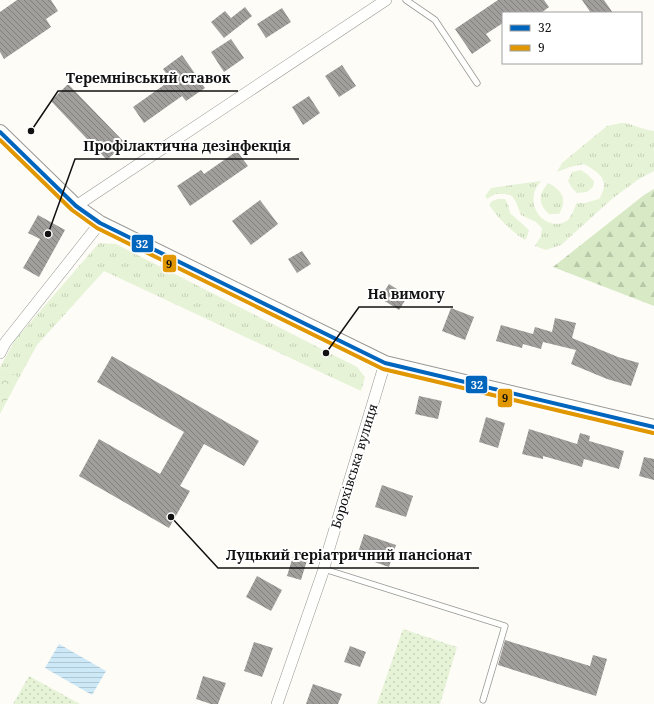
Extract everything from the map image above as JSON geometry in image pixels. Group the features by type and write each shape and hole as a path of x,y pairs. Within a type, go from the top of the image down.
{"street":[{"path":"76,206 386,0"},
{"path":"0,132 76,206 100,223 385,363 654,427"},
{"path":"0,353 5,343 100,223"},
{"name":"Борохівська вулиця","path":"277,704 324,569 385,363"}],"lane":[{"path":"406,0 435,20 477,83"},
{"path":"324,569 505,626 483,700"}],"green space":[{"path":"621,123 654,131 654,171 639,179 613,198 561,245 546,250 535,246 541,236 542,228 536,222 521,215 512,196 495,194 487,199 485,196 491,188 541,181 535,189 535,209 543,219 555,224 568,220 577,203 585,203 599,199 604,187 604,182 599,174 584,164 557,172 562,163 607,126"},
{"path":"581,170 594,181 593,187 587,192 577,193 568,181 572,172"},
{"path":"548,183 557,189 562,196 563,204 559,214 549,214 541,202 541,195"},
{"path":"654,189 654,306 553,267 644,195"},
{"path":"505,199 510,213 529,230 525,240 515,233 489,205 492,201"},
{"path":"99,243 116,244 357,367 365,377 361,391 104,271 37,345 19,378 0,367 15,340"},
{"path":"0,367 19,378 0,414"},
{"path":"403,629 457,647 440,704 377,704"},
{"path":"29,676 80,704 13,704"}],"water":[{"path":"59,644 106,671 92,695 45,668"}],"building":[{"path":"17,0 51,0 58,11 46,19 51,27 4,59 0,52 0,12"},
{"path":"498,0 544,0 549,7 542,12 502,12 502,24 486,34 491,41 472,54 455,29"},
{"path":"582,0 604,0 612,12 590,12"},
{"path":"245,7 252,16 224,38 211,22 225,11 231,18"},
{"path":"282,8 291,22 266,38 257,24"},
{"path":"231,39 244,58 224,72 211,52"},
{"path":"182,55 205,88 186,101 182,96 144,123 133,107 171,80 163,69"},
{"path":"342,65 356,86 339,97 325,76"},
{"path":"68,84 125,143 107,160 51,101"},
{"path":"309,96 320,113 303,125 292,107"},
{"path":"237,151 248,166 190,206 177,186 201,170 204,174"},
{"path":"260,200 278,224 251,245 232,221"},
{"path":"38,215 65,230 39,277 23,268 40,239 28,233"},
{"path":"302,251 311,264 297,273 288,259"},
{"path":"389,284 408,296 399,310 380,298"},
{"path":"451,308 474,317 465,340 442,331"},
{"path":"555,318 576,323 572,338 618,357 639,363 631,386 607,379 571,364 576,350 543,342 541,349 523,344 522,348 496,341 501,325 533,334 535,327 552,332"},
{"path":"112,356 259,441 244,466 204,444 180,486 190,491 169,528 79,476 99,439 160,474 184,432 97,382"},
{"path":"419,396 442,401 438,419 415,414"},
{"path":"486,417 505,423 498,448 479,442"},
{"path":"529,429 577,444 580,433 590,436 589,441 624,451 619,469 584,459 582,467 543,456 543,459 522,454"},
{"path":"644,457 654,459 654,480 639,476"},
{"path":"382,485 413,496 406,517 375,507"},
{"path":"364,534 396,545 389,567 357,556"},
{"path":"294,553 308,557 301,580 287,576"},
{"path":"257,576 282,590 271,611 246,597"},
{"path":"505,640 590,666 593,655 607,659 596,696 498,665"},
{"path":"254,642 273,648 262,677 244,671"},
{"path":"350,646 366,652 360,667 344,662"},
{"path":"203,676 226,683 218,704 211,704 196,699"},
{"path":"313,684 342,694 338,704 306,704"}],"transit line":[{"name":"32","path":"0,132 76,206 100,223 385,363 654,427"},
{"name":"9","path":"0,140 72,210 97,228 383,369 653,433"}],"place":[{"name":"Теремнівський ставок","path":"31,131"},
{"name":"Профілактична дезінфекція","path":"48,234"},
{"name":"На вимогу","path":"326,353"},
{"name":"Луцький геріатричний пансіонат","path":"171,517"}]}
